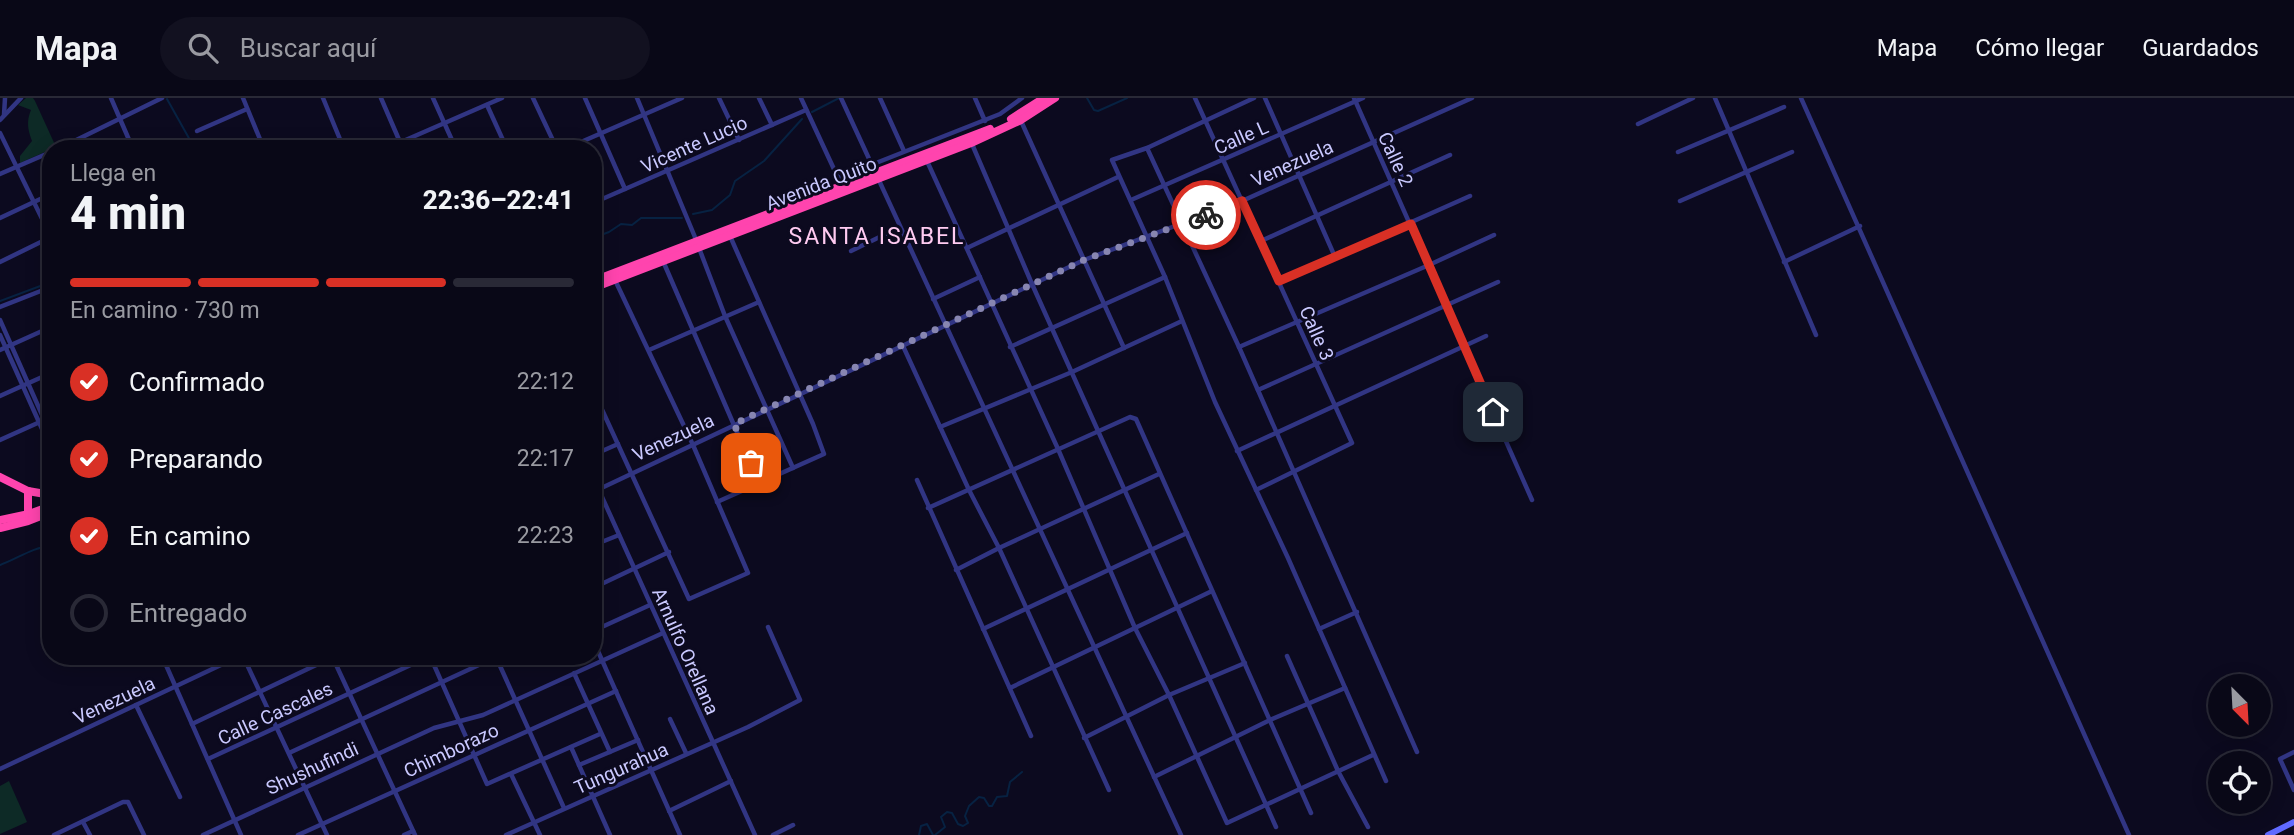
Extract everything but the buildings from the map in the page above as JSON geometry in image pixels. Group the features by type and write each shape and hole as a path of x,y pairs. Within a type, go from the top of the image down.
{"highway":[{"name":"Avenida Quito","path":"602,284 840,182 1002,124 1044,98"},
{"name":"Avenida Quito","path":"602,278 697,244 729,236 874,171 927,161 1021,120 1055,98"},
{"path":"0,477 28,491 42,493"},
{"path":"28,491 29,518"},
{"path":"0,520 29,518 42,511"},
{"path":"0,528 42,514"}],"street":[{"path":"2,118 5,98"},
{"path":"2,118 21,98"},
{"path":"111,98 129,140"},
{"path":"77,140 162,98"},
{"path":"243,98 260,140"},
{"path":"323,98 340,140"},
{"path":"381,98 399,140"},
{"path":"433,98 452,140"},
{"path":"405,140 502,98"},
{"path":"533,98 554,140"},
{"path":"585,98 625,189"},
{"path":"636,98 692,226 726,316 793,468"},
{"path":"586,140 682,98"},
{"path":"719,98 739,140"},
{"path":"759,98 772,125"},
{"path":"801,98 840,182"},
{"path":"841,98 1181,835"},
{"path":"880,98 904,151"},
{"path":"975,98 985,121"},
{"path":"874,171 904,151 985,121 1023,98 1029,108"},
{"name":"Calle 3","path":"1195,98 1352,443 1256,490"},
{"path":"1254,98 1147,148 1112,160 1165,277 1237,451 1288,558 1386,780"},
{"path":"1265,98 1335,257"},
{"name":"Calle L","path":"1131,200 1363,98"},
{"name":"Venezuela","path":"602,488 1084,260 1242,201 1472,98"},
{"path":"1638,124 1693,98"},
{"path":"1715,98 1816,335"},
{"path":"1801,98 2130,835"},
{"name":"Calle 2","path":"1354,100 1532,499"},
{"path":"486,105 503,140"},
{"path":"1678,152 1784,107"},
{"path":"197,131 247,109"},
{"name":"Vicente Lucio","path":"602,199 806,110"},
{"path":"1021,120 1124,348"},
{"path":"0,133 42,219"},
{"path":"971,143 1097,431 1276,827"},
{"path":"1147,148 1239,347 1417,752"},
{"path":"1680,201 1792,152"},
{"path":"1261,241 1450,155"},
{"path":"0,174 42,156"},
{"path":"927,161 1058,449 1135,628 1169,695 1227,823 1373,755"},
{"path":"967,248 1118,177"},
{"path":"1279,281 1470,196"},
{"path":"0,218 42,199"},
{"path":"1784,262 1860,226"},
{"path":"851,250 900,228"},
{"path":"1239,347 1494,235"},
{"path":"717,502 824,454 729,236"},
{"path":"0,262 42,241"},
{"path":"663,260 759,483"},
{"path":"933,299 980,277"},
{"path":"1010,346 1165,277"},
{"path":"602,409 689,599 748,573 693,445 615,279"},
{"path":"1258,390 1498,282"},
{"path":"0,307 42,291"},
{"path":"649,350 759,302"},
{"path":"0,320 6,347"},
{"path":"940,427 1072,372 1182,321"},
{"path":"6,347 42,331"},
{"path":"0,335 42,421 0,440"},
{"path":"1237,451 1486,336"},
{"path":"903,346 1109,790"},
{"path":"0,396 42,377"},
{"path":"928,508 1133,417 1311,813"},
{"path":"602,451 618,444"},
{"path":"956,570 1159,474"},
{"path":"917,480 1031,736"},
{"name":"Arnulfo Orellana","path":"602,502 755,835"},
{"path":"983,629 1186,533"},
{"path":"604,541 619,535"},
{"path":"602,584 669,552"},
{"path":"1010,688 1212,591"},
{"path":"602,627 650,605"},
{"path":"1319,629 1357,612"},
{"name":"Tungurahua","path":"506,835 747,727 800,700 768,627"},
{"name":"Shushufindi","path":"603,660 663,633"},
{"path":"1287,656 1338,771 1368,827"},
{"path":"603,660 680,835"},
{"path":"1084,738 1169,695 1245,663"},
{"path":"165,665 241,835"},
{"name":"Venezuela","path":"0,769 223,665"},
{"path":"246,665 327,835"},
{"path":"192,724 317,665"},
{"path":"337,665 414,833 404,835"},
{"name":"Calle Cascales","path":"208,759 410,665"},
{"path":"434,665 487,784 600,734"},
{"path":"289,753 478,665"},
{"path":"500,665 564,808"},
{"name":"Shushufindi","path":"203,835 434,728 484,715 592,665"},
{"path":"574,673 610,751"},
{"path":"1154,777 1235,736 1345,688"},
{"name":"Chimborazo","path":"298,835 616,691"},
{"path":"136,705 180,797"},
{"path":"670,719 686,753"},
{"path":"579,765 638,740"},
{"path":"571,747 610,835"},
{"path":"2294,752 2280,759 2294,788"},
{"path":"511,774 540,835"},
{"path":"669,811 731,781"},
{"path":"54,835 128,802 145,835"},
{"path":"83,822 90,835"},
{"path":"2268,835 2294,822"},
{"path":"773,835 793,825"}],"green space":[{"path":"26,98 33,98 53,140 42,140 42,153 20,163 20,156 32,141 28,126 31,110 18,105"},
{"path":"9,781 27,822 0,834 0,786"}],"waterway":[{"path":"812,112 839,98"},
{"path":"1087,98 1094,110 1098,111 1127,98"},
{"path":"167,99 190,140"},
{"path":"693,214 712,210 730,195 735,181 764,161 802,119"},
{"path":"602,235 621,224 632,225 641,218 682,218"},
{"path":"0,301 42,285"},
{"path":"0,565 42,548"},
{"path":"935,835 945,827 941,817 947,812 952,813 958,824 963,826 968,823 965,816 969,806 979,797 992,806 997,797 1007,796 1010,782 1022,772"},
{"path":"919,835 921,826 927,824 933,835"}],"way so far":[{"path":"751,463 734,424 1084,260 1206,215"}],"district":[{"name":"SANTA ISABEL","path":"877,236"}],"route":[{"path":"1206,215 1242,201 1279,281 1411,224 1493,412"}]}
